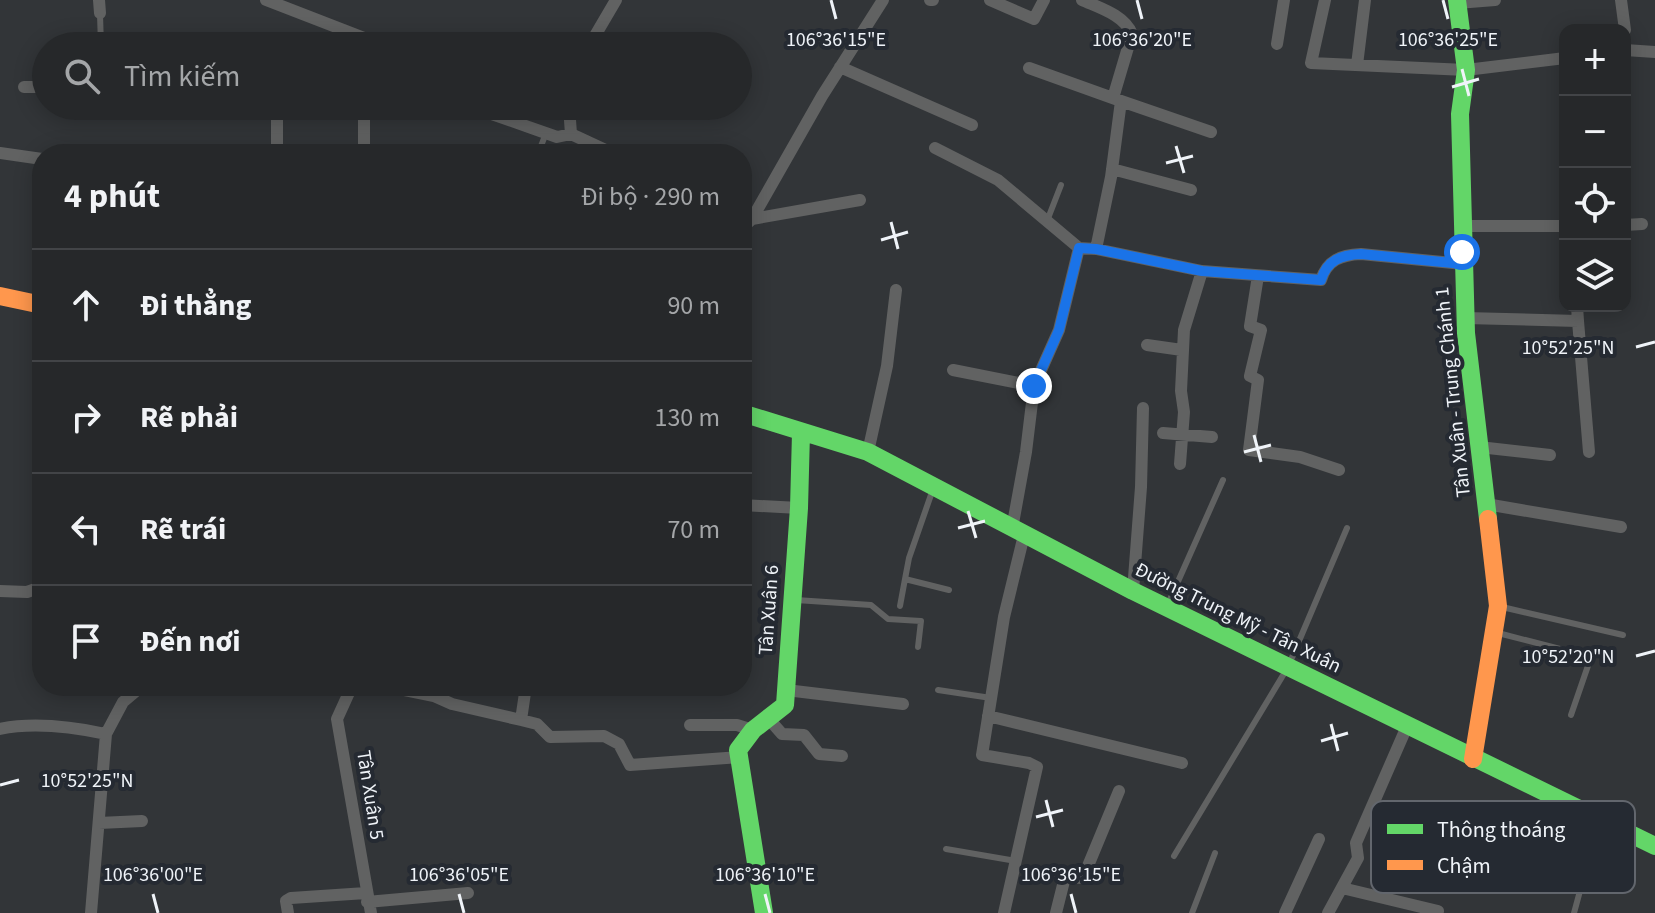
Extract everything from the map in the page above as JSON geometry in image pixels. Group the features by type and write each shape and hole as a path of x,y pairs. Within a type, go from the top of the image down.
{"street":[{"path":"266,0 349,32"},
{"path":"597,32 616,0"},
{"path":"752,212 883,0"},
{"path":"990,0 1034,19 1044,0"},
{"path":"1082,0 1119,18 1129,26 1132,34 1117,99 1112,169 1096,249"},
{"path":"1277,44 1284,0"},
{"path":"1325,0 1311,63 1466,70 1559,59"},
{"path":"1357,65 1365,0"},
{"path":"1457,2 1495,0"},
{"path":"1621,0 1624,24"},
{"name":"Tân Xuân - Trung Chánh 1","path":"1457,2 1466,70 1460,114 1465,318 1498,606 1473,759"},
{"path":"1631,50 1655,52"},
{"path":"840,67 972,125"},
{"path":"1029,68 1211,132"},
{"path":"24,87 32,87"},
{"path":"277,120 277,144"},
{"path":"364,144 365,120"},
{"path":"509,120 557,137 571,134 592,144"},
{"path":"570,120 571,134"},
{"path":"935,148 998,180 1079,248 1202,271 1321,280 1324,269 1346,254 1463,264"},
{"path":"0,153 32,158"},
{"path":"1112,169 1191,190"},
{"path":"752,223 860,200"},
{"path":"1631,225 1642,224"},
{"path":"1462,226 1559,226"},
{"path":"1004,913 1037,767 982,755 1018,532 1034,386 1059,330 1079,248"},
{"path":"1180,464 1184,330 1202,271"},
{"path":"1258,276 1250,326 1261,330 1250,376 1258,380 1249,450 1300,457 1339,470"},
{"path":"868,452 887,366 896,290"},
{"path":"0,296 32,303"},
{"path":"1577,312 1589,452"},
{"path":"1465,318 1578,321"},
{"path":"1147,345 1182,350"},
{"path":"953,370 1034,386"},
{"path":"1133,591 1143,408"},
{"name":"Đường Trung Mỹ - Tân Xuân","path":"752,416 868,452 1133,591 1408,724 1558,801"},
{"name":"Tân Xuân 6","path":"740,757 738,750 760,724 785,705 799,508 801,433"},
{"path":"1163,433 1212,437"},
{"path":"1479,447 1550,455"},
{"path":"1486,504 1621,527"},
{"path":"752,506 799,508"},
{"path":"0,591 32,590"},
{"path":"786,690 903,704"},
{"path":"91,913 106,734 123,702 130,696"},
{"name":"Tân Xuân 5","path":"347,696 337,719 368,903"},
{"path":"442,696 452,704 537,724 550,737 604,736 619,744 630,765 740,757 764,913"},
{"path":"521,720 525,696"},
{"path":"988,716 1182,763"},
{"path":"690,725 760,724 782,734 804,735 819,754 842,756"},
{"path":"1374,801 1408,724"},
{"path":"0,729 13,726 82,729 106,734"},
{"path":"1056,913 1065,877 1083,878 1119,791"},
{"path":"1328,913 1358,858 1356,843 1371,809"},
{"path":"99,823 142,821"},
{"name":"Đường Trung Mỹ - Tân Xuân","path":"1635,837 1655,846"},
{"path":"1285,913 1319,839"},
{"path":"1342,888 1438,911"},
{"path":"288,913 286,901 291,898 368,903 468,893"}],"lane":[{"path":"100,6 101,32"},
{"path":"542,144 546,133"},
{"path":"1047,221 1061,185"},
{"path":"1167,608 1223,480"},
{"path":"900,606 909,558 934,487"},
{"path":"1174,856 1288,667 1347,528"},
{"path":"905,579 949,590"},
{"path":"792,600 871,605 888,619 921,621 918,647"},
{"path":"1498,606 1623,635"},
{"path":"1494,632 1591,657 1571,715"},
{"path":"938,690 991,698"},
{"path":"946,849 1016,861"},
{"path":"1192,913 1215,853"},
{"path":"1574,913 1579,893"}],"traffic: fast":[{"path":"1457,0 1466,70 1460,114 1466,333 1488,519"},
{"path":"752,416 868,452 1133,591 1563,801"},
{"path":"764,913 738,750 753,730 785,705 799,508 801,433"},
{"path":"1635,836 1655,846"}],"traffic: slow":[{"path":"0,296 32,303"},
{"path":"1473,759 1498,606 1488,519"}],"route":[{"path":"1034,386 1059,330 1079,248 1202,271 1321,280 1324,269 1346,254 1463,264 1462,252"}]}
